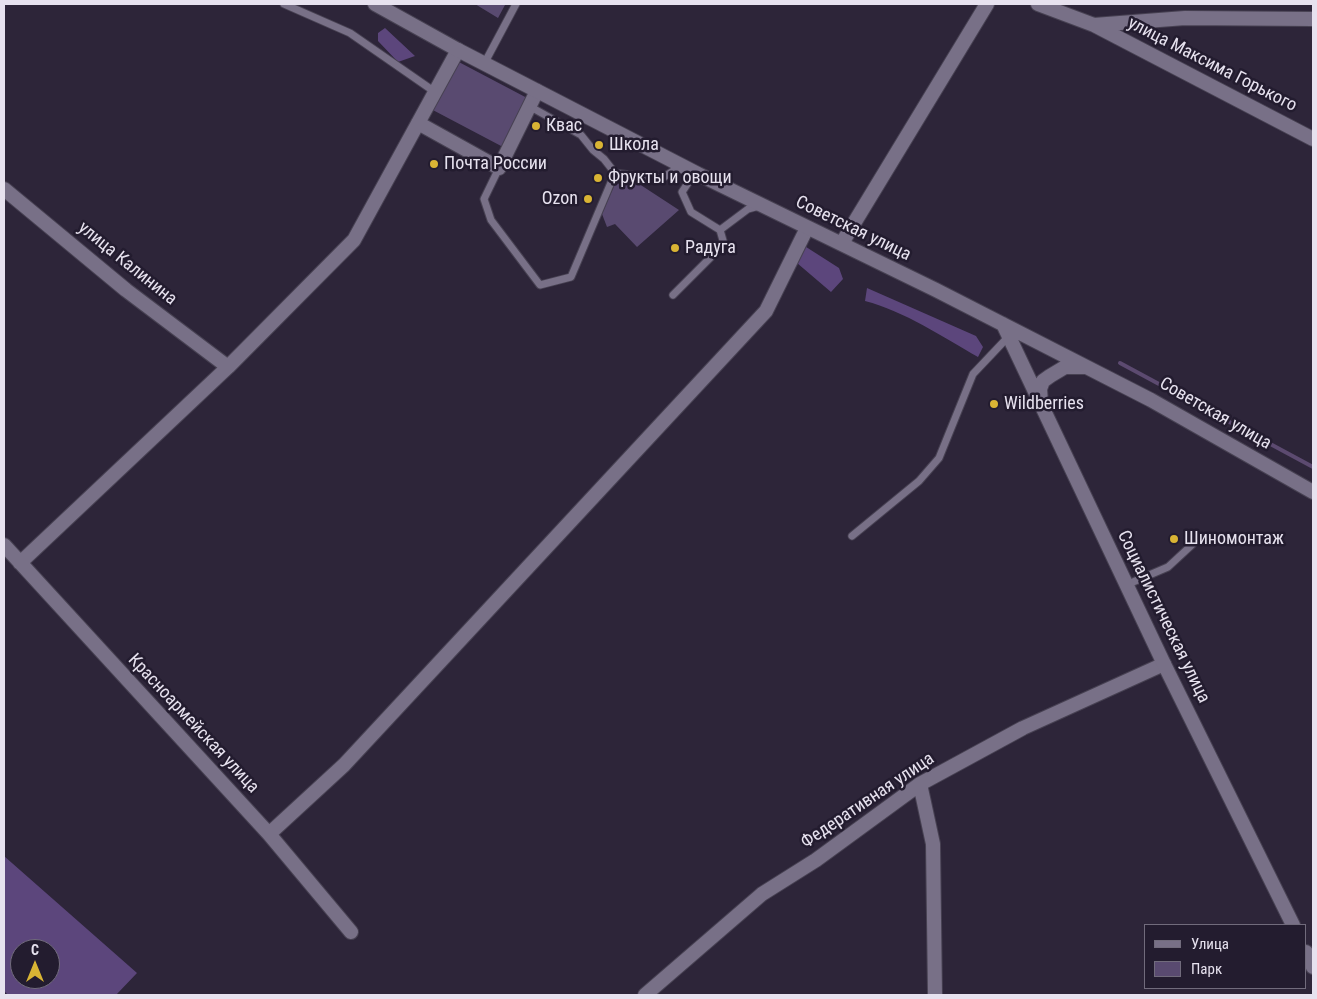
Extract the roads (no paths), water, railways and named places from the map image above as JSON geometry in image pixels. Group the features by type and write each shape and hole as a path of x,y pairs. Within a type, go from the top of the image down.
{"street":[{"name":"Советская улица","path":"375,4 484,64 687,168 807,228 842,243 1006,330 1088,367 1151,400 1313,492"},
{"path":"842,243 986,4"},
{"name":"улица Максима Горького","path":"1038,4 1094,25 1313,139"},
{"path":"1094,25 1185,18 1313,19"},
{"path":"20,563 228,368 354,240 458,50"},
{"path":"418,123 499,168 537,90"},
{"name":"улица Калинина","path":"4,189 126,290 228,368"},
{"path":"269,834 344,765 766,312 807,228"},
{"name":"Социалистическая улица","path":"1006,330 1164,664 1293,924"},
{"path":"1041,403 1040,389 1043,381 1065,367 1088,367"},
{"name":"Красноармейская улица","path":"4,545 269,834 351,932"},
{"name":"Федеративная улица","path":"645,995 762,894 816,860 920,784 1022,728 1164,664"},
{"path":"920,784 933,844 935,995"},
{"path":"1307,954 1313,967"}],"lane":[{"path":"284,4 350,33 435,92"},
{"path":"484,64 516,4"},
{"path":"529,106 581,135 615,172 661,179 687,168 690,180 682,192 691,212 720,230 724,244 673,295"},
{"path":"499,168 484,199 491,220 540,285 571,276 615,172"},
{"path":"720,230 748,209 762,206"},
{"path":"852,536 919,481 939,458 973,374 1006,330"},
{"path":"1126,584 1168,567 1195,542"}],"waterway":[{"path":"1120,363 1313,467"}],"place":[{"name":"Квас","path":"536,126"},
{"name":"Школа","path":"599,145"},
{"name":"Почта России","path":"434,164"},
{"name":"Фрукты и овощи","path":"598,178"},
{"name":"Ozon","path":"588,199"},
{"name":"Радуга","path":"675,248"},
{"name":"Wildberries","path":"994,404"},
{"name":"Шиномонтаж","path":"1174,539"}]}
